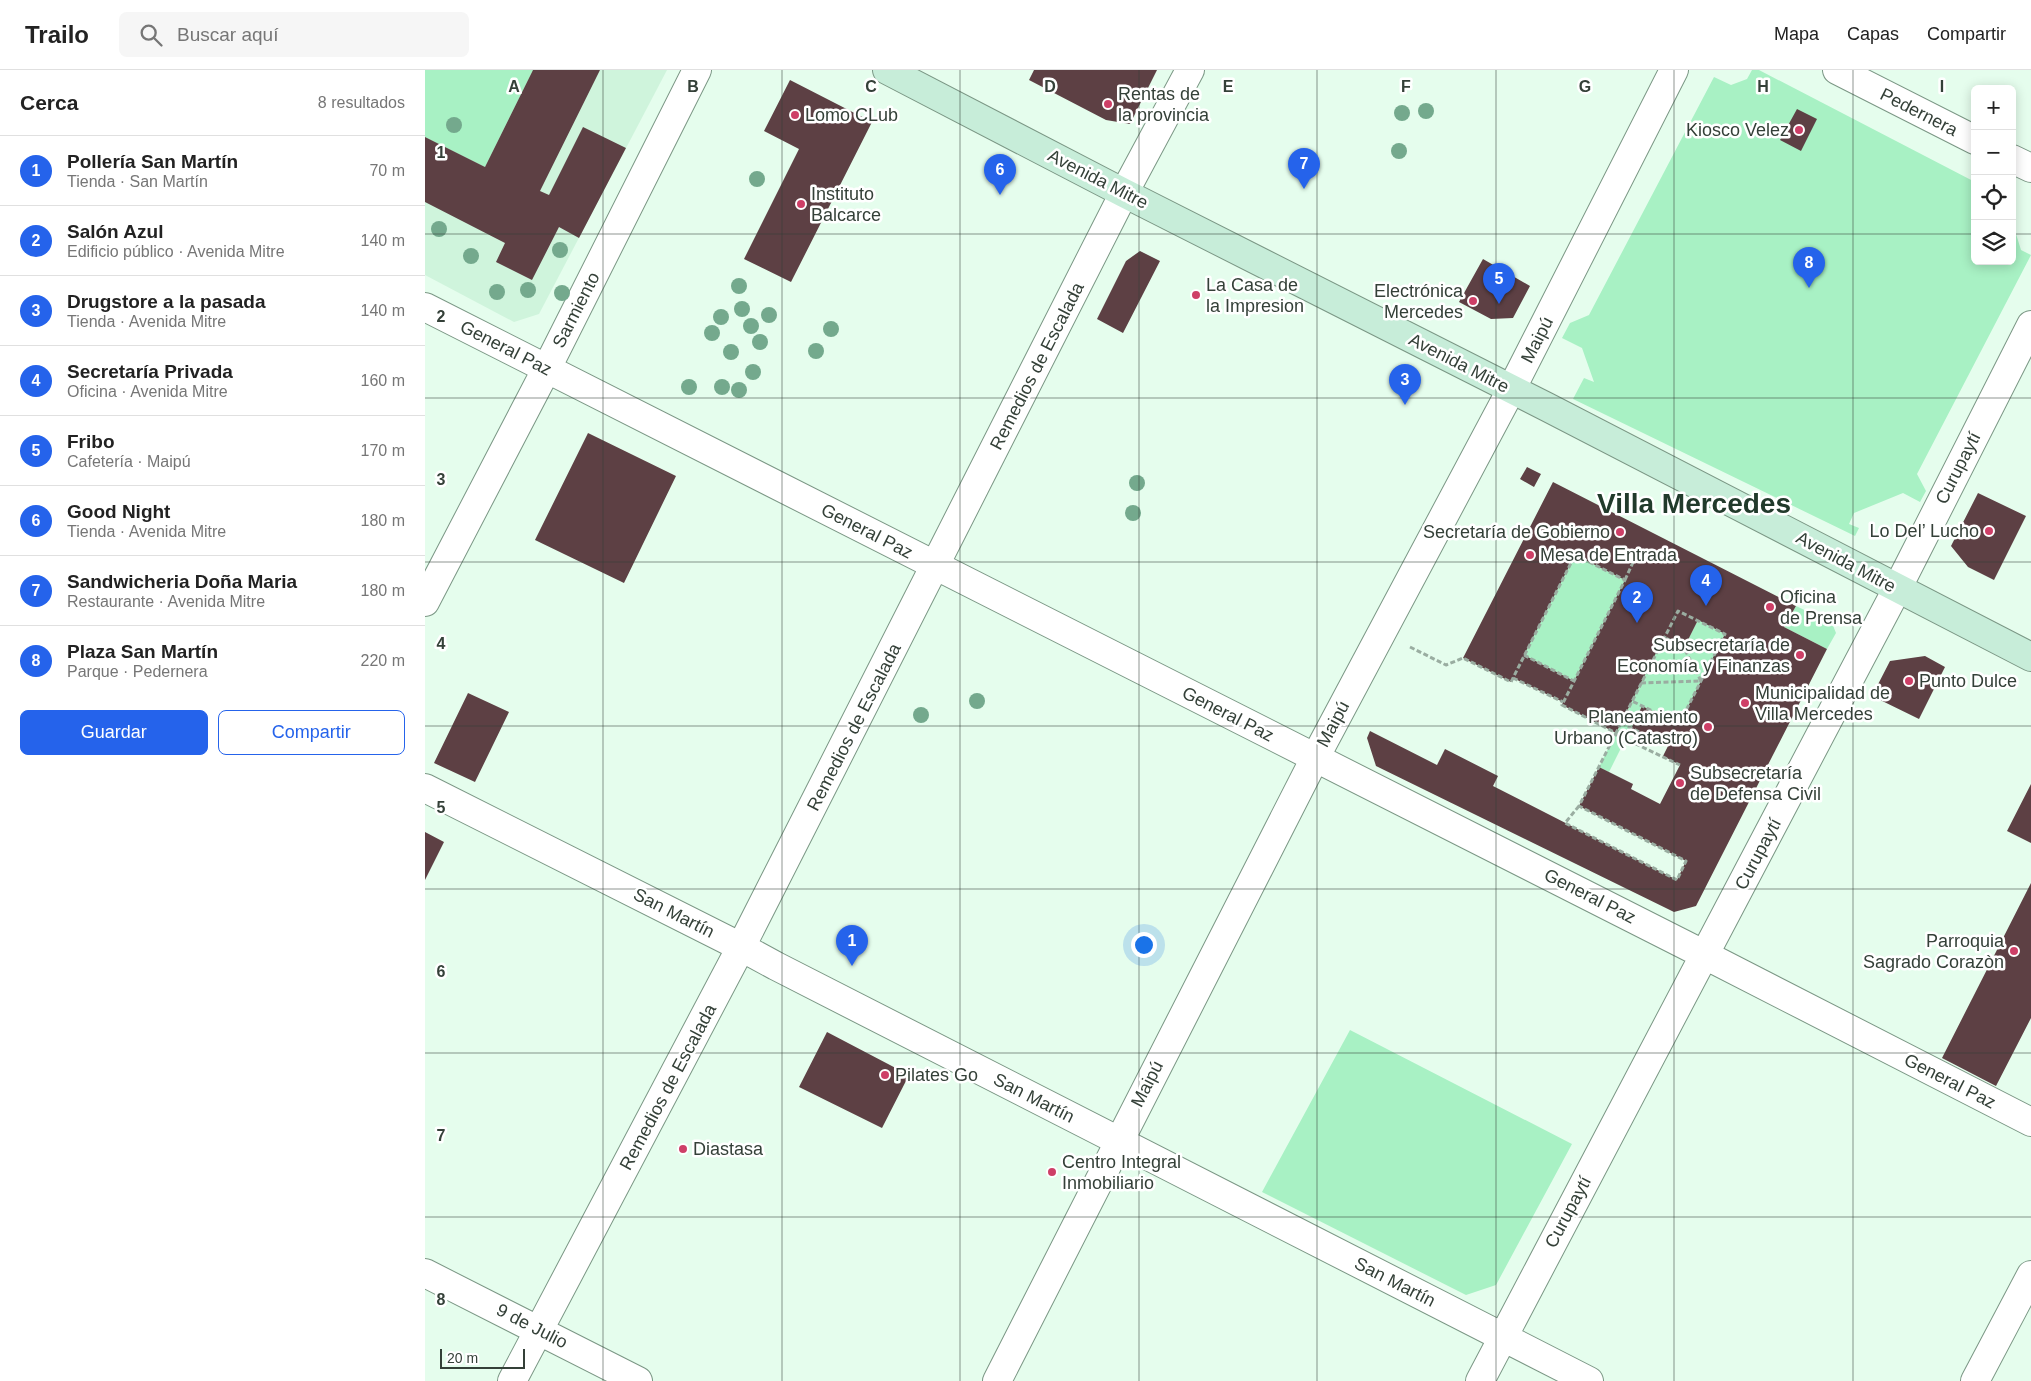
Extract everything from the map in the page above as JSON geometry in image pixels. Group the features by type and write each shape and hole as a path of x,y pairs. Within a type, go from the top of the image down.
{"main road":[{"name":"Avenida Mitre","path":"887,70 2031,657"}],"street":[{"name":"Sarmiento","path":"425,602 547,368 697,70"},
{"name":"Remedios de Escalada","path":"512,1381 741,947 1124,193 1190,70"},
{"name":"Maipú","path":"997,1381 1315,758 1511,390 1675,70"},
{"name":"Pedernera","path":"1837,70 1971,138"},
{"path":"2016,161 2031,168"},
{"name":"General Paz","path":"425,307 2031,1122"},
{"name":"Curupaytí","path":"1480,1381 1897,589 2031,325"},
{"name":"San Martín","path":"425,788 741,947 1589,1381"},
{"name":"9 de Julio","path":"425,1273 539,1329 638,1381"},
{"path":"1975,1381 2031,1275"}],"path":[{"path":"1410,647 1446,665 1463,658 1511,682 1575,555 1625,580"},
{"path":"1634,560 1562,705 1615,734 1680,764"},
{"path":"1579,806 1686,861 1677,880 1565,823 1579,806 1664,637 1678,611 1725,634 1679,724 1632,701"},
{"path":"1664,637 1684,648 1701,681"},
{"path":"1524,655 1574,680"},
{"path":"1513,678 1563,702"},
{"path":"1641,683 1701,681"},
{"path":"1621,724 1668,746"}],"shaded area":[{"path":"425,70 667,70 539,314 514,322 425,275"}],"green space":[{"path":"425,70 533,70 485,167 425,137"},
{"path":"1752,70 1759,70 1971,180 1971,265 2016,265 2016,234 2021,250 2031,255 1917,474 1926,491 1920,502 1903,493 1854,513 1849,524 1859,528 1855,536 1573,399 1584,378 1594,382 1582,348 1562,338 1570,323 1589,315 1714,77 1731,85 1747,79"},
{"path":"1575,555 1625,580 1574,681 1524,655"},
{"path":"1796,606 1832,623 1836,633 1827,649 1784,627"},
{"path":"1698,620 1725,634 1679,724 1642,706 1609,772 1599,767 1664,637 1684,648"},
{"path":"1350,1030 1572,1144 1496,1285 1466,1295 1262,1192"}],"building":[{"path":"533,70 600,70 540,191 549,195 583,127 626,148 579,238 559,227 532,280 496,262 505,243 425,202 425,137 485,167"},
{"name":"Rentas de la provincia","path":"1034,70 1157,70 1130,124 1106,120 1029,80"},
{"name":"Instituto Balcarce","path":"790,80 872,122 791,282 744,259 799,149 764,131"},
{"name":"Kiosco Velez","path":"1797,109 1817,119 1801,151 1780,140"},
{"path":"1140,251 1160,261 1123,333 1097,319 1126,261"},
{"path":"1483,259 1530,286 1513,318 1491,319 1459,302"},
{"path":"588,433 676,476 624,583 535,540"},
{"path":"1527,467 1541,474 1534,487 1520,479"},
{"name":"Municipalidad de Villa Mercedes","path":"1553,482 1796,606 1784,627 1827,649 1696,906 1674,912 1376,766 1367,738 1370,731 1437,765 1445,749 1498,776 1493,786 1677,880 1686,861 1579,806 1599,767 1633,784 1631,789 1660,804 1680,765 1663,756 1668,746 1631,729 1642,706 1679,724 1725,634 1698,620 1684,648 1664,637 1616,733 1562,705 1563,702 1513,678 1511,682 1463,658","holes":["1575,555 1625,580 1574,681 1524,655"]},
{"name":"Lo Del’ Lucho","path":"1978,493 2026,516 1994,580 1968,567 1951,546"},
{"name":"Punto Dulce","path":"1925,656 1945,667 1919,719 1872,696 1890,661"},
{"path":"468,693 509,712 475,782 434,763"},
{"path":"2031,784 2031,843 2007,831"},
{"path":"425,832 444,842 425,880"},
{"name":"Parroquia Sagrado Corazòn","path":"2031,883 2031,1018 1996,1086 1942,1058"},
{"path":"827,1032 909,1075 882,1128 799,1087"}],"place":[{"name":"Rentas de la provincia","path":"1108,104"},
{"name":"Lomo CLub","path":"795,115"},
{"name":"Kiosco Velez","path":"1799,130"},
{"name":"Sandwicheria Doña Maria","path":"1304,189"},
{"name":"Good Night","path":"1000,195"},
{"name":"Instituto Balcarce","path":"801,204"},
{"name":"Plaza San Martín","path":"1809,288"},
{"name":"La Casa de la Impresion","path":"1196,295"},
{"name":"Electrónica Mercedes","path":"1473,301"},
{"name":"Fribo","path":"1499,304"},
{"name":"Drugstore a la pasada","path":"1405,405"},
{"name":"Lo Del’ Lucho","path":"1989,531"},
{"name":"Secretaría de Gobierno","path":"1620,532"},
{"name":"Mesa de Entrada","path":"1530,555"},
{"name":"Secretaría Privada","path":"1706,606"},
{"name":"Oficina de Prensa","path":"1770,607"},
{"name":"Salón Azul","path":"1637,623"},
{"name":"Subsecretaría de Economía y Finanzas","path":"1800,655"},
{"name":"Punto Dulce","path":"1909,681"},
{"name":"Municipalidad de Villa Mercedes","path":"1745,703"},
{"name":"Planeamiento Urbano (Catastro)","path":"1708,727"},
{"name":"Subsecretaría de Defensa Civil","path":"1680,783"},
{"name":"Parroquia Sagrado Corazòn","path":"2014,951"},
{"name":"Pollería San Martín","path":"852,966"},
{"name":"Pilates Go","path":"885,1075"},
{"name":"Diastasa","path":"683,1149"},
{"name":"Centro Integral Inmobiliario","path":"1052,1172"}],"district":[{"name":"Villa Mercedes","path":"1694,503"}]}
